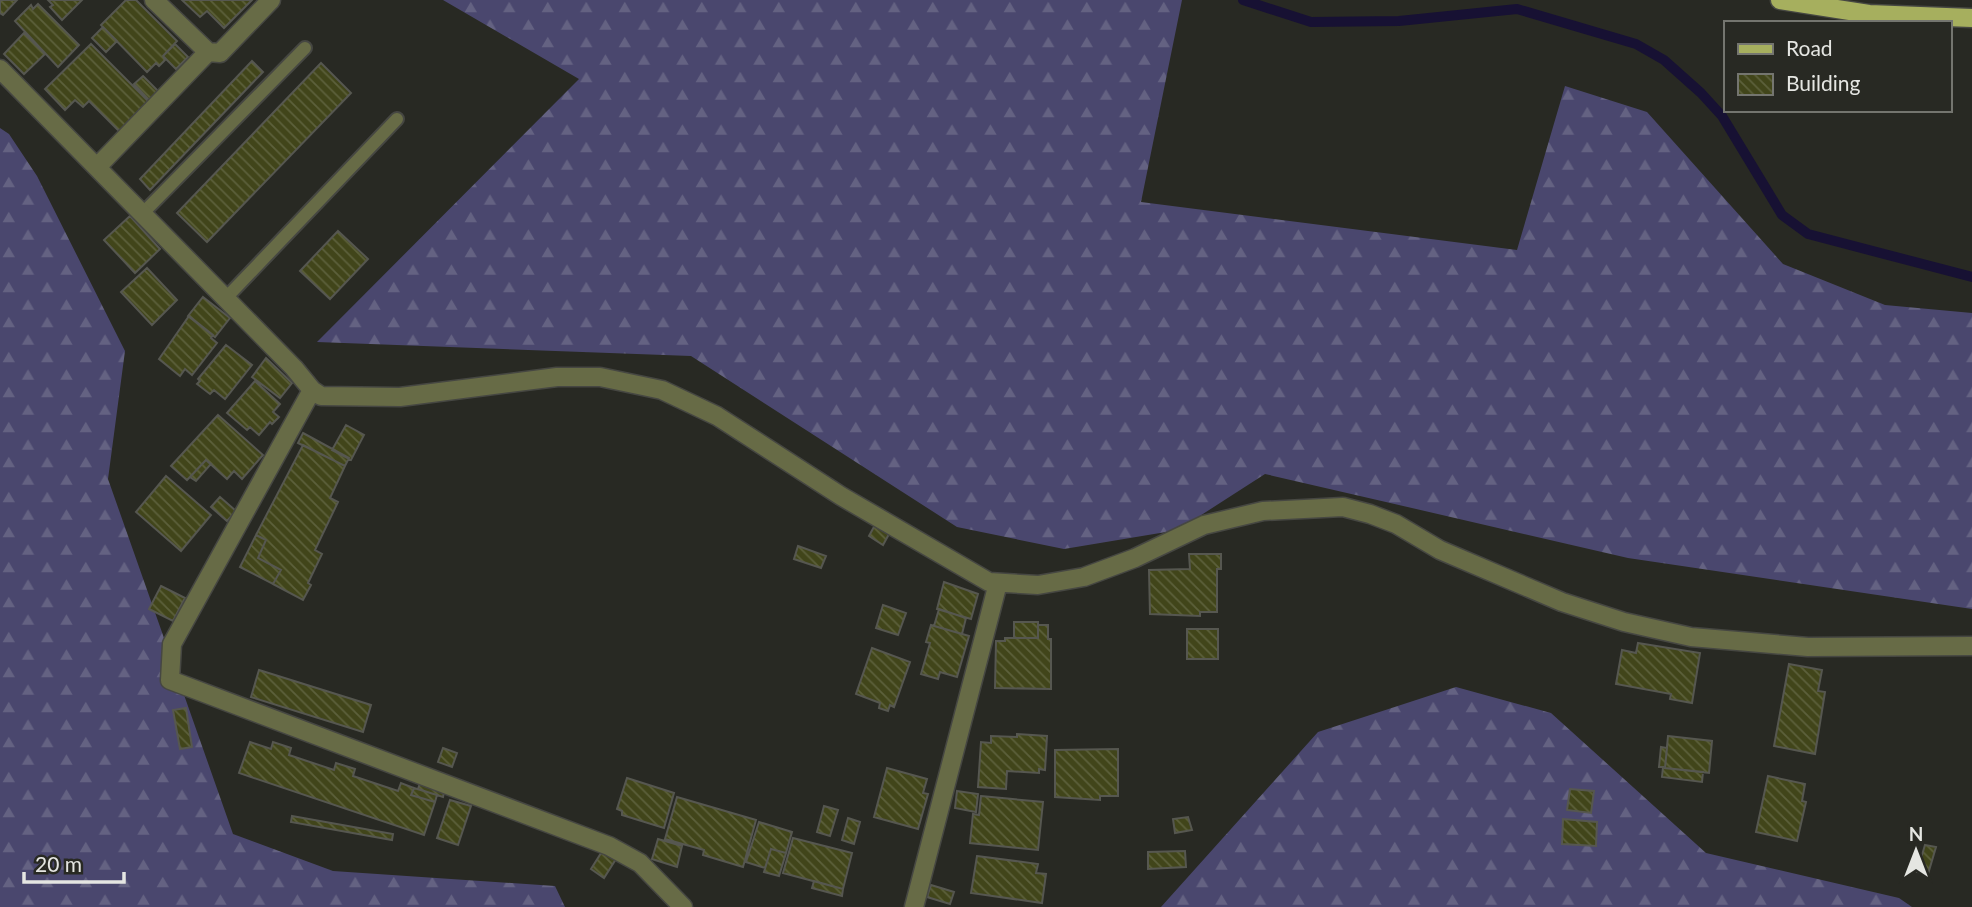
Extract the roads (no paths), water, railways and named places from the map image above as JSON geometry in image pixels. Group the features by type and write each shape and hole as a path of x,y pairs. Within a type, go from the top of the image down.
{"main road":[{"path":"1780,0 1869,14 1972,18"}],"street":[{"path":"154,0 208,52 220,53 271,0"},
{"path":"97,166 208,52"},
{"path":"0,69 226,298 312,390 321,396 400,397 557,377 600,377 662,390 717,416 841,496 989,582 1038,585 1084,578 1135,558 1204,525 1264,511 1343,507 1396,524 1440,550 1562,602 1624,622 1691,637 1795,646 1972,646"},
{"path":"312,390 172,644 170,680 609,846 640,863 683,907"},
{"path":"914,907 998,583"}],"lane":[{"path":"143,213 305,48"},
{"path":"226,298 397,119"}],"waterway":[{"path":"1243,0 1311,22 1399,21 1517,9 1636,44 1664,60 1722,116 1782,215 1808,234 1972,277"}]}
